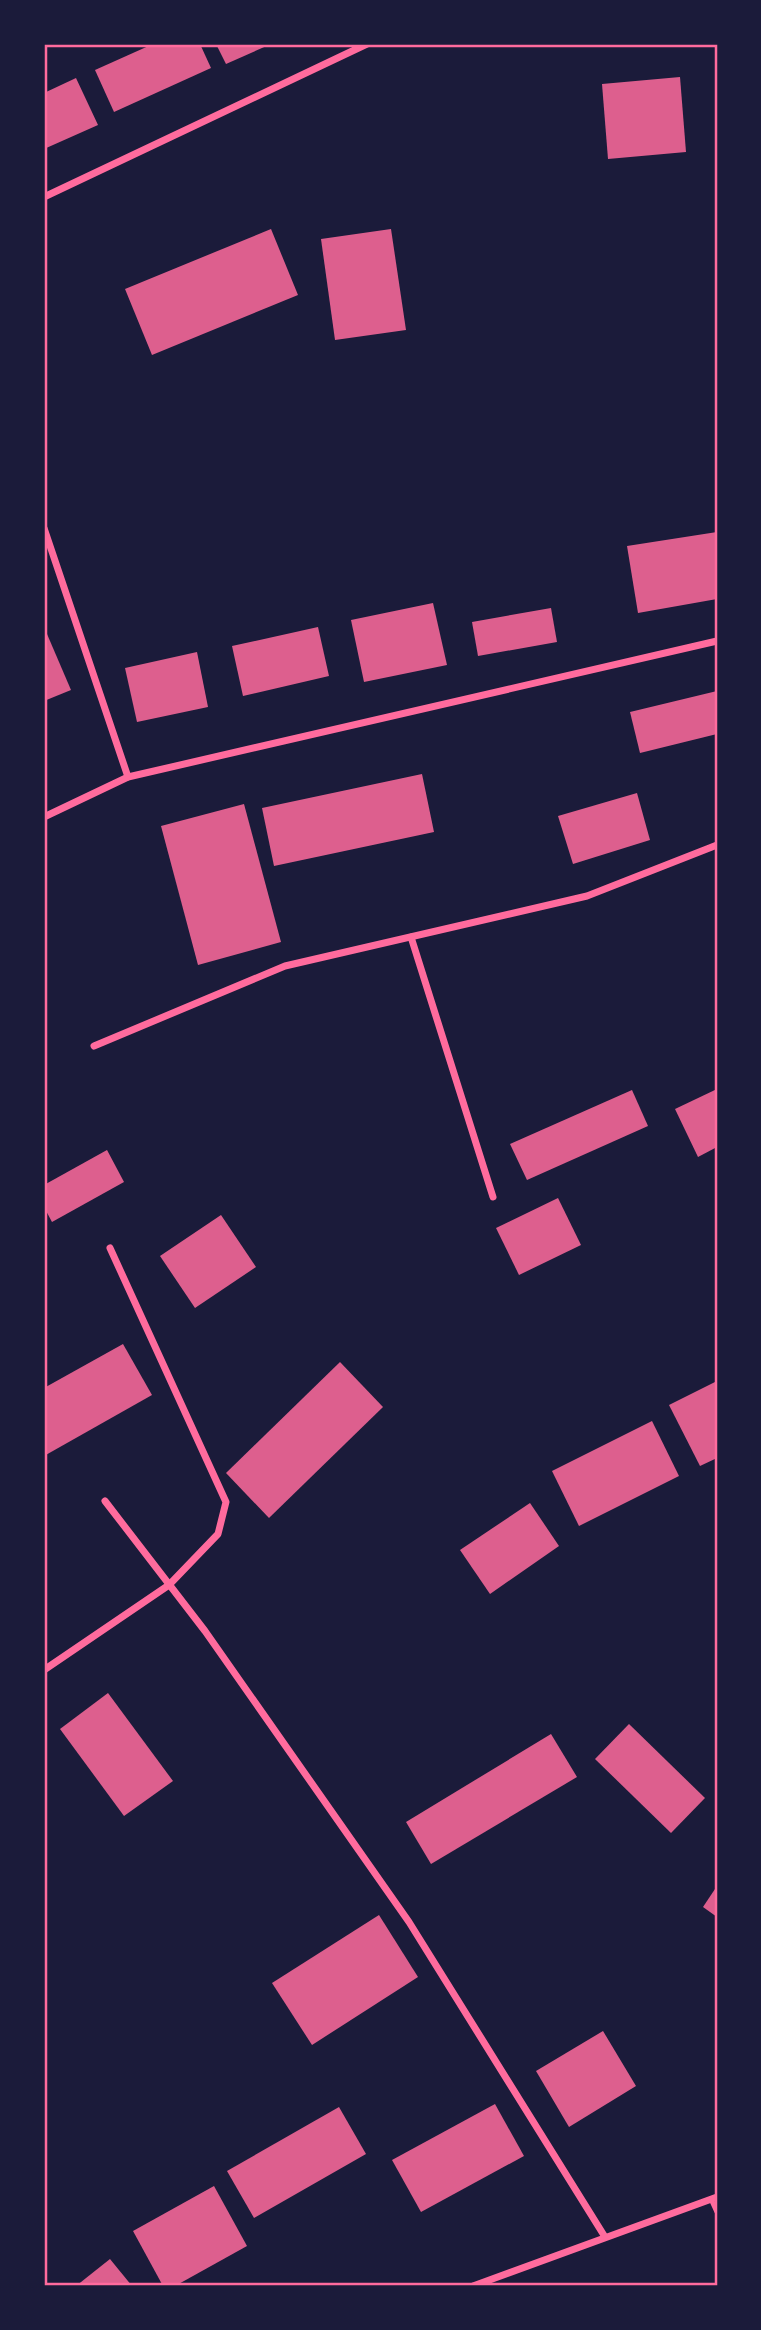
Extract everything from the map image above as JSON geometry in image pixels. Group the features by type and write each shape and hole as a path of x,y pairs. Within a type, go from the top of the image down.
{"street":[{"path":"44,197 367,44"},
{"path":"44,528 128,777"},
{"path":"44,817 128,777 717,641"},
{"path":"94,1046 285,966 587,896 717,845"},
{"path":"411,937 493,1197"},
{"path":"44,1670 170,1585 218,1534 226,1503 110,1248"},
{"path":"105,1501 205,1631 409,1922 605,2237"},
{"path":"474,2286 714,2198"}],"lane":[{"path":"714,2198 717,2212"}],"building":[{"path":"153,44 200,44 211,68 114,112 95,70"},
{"path":"216,44 271,44 226,64"},
{"path":"680,77 686,152 608,159 602,84"},
{"path":"76,78 98,125 44,149 44,93"},
{"path":"271,229 298,295 152,355 125,289"},
{"path":"391,229 406,330 335,340 321,239"},
{"path":"717,532 717,599 638,613 627,546"},
{"path":"433,603 447,665 364,682 351,620"},
{"path":"551,608 557,642 478,656 472,622"},
{"path":"44,627 71,690 44,701"},
{"path":"318,627 329,676 243,696 232,646"},
{"path":"197,652 208,707 137,722 125,668"},
{"path":"717,691 717,734 640,753 630,712"},
{"path":"422,774 434,832 274,866 262,808"},
{"path":"637,793 650,840 573,864 558,816"},
{"path":"244,804 281,942 198,965 161,826"},
{"path":"717,1089 717,1147 698,1157 675,1109"},
{"path":"632,1090 648,1126 527,1180 510,1144"},
{"path":"107,1150 124,1182 52,1222 44,1207 44,1185"},
{"path":"558,1198 581,1245 519,1275 496,1228"},
{"path":"221,1215 256,1267 195,1308 160,1256"},
{"path":"123,1344 152,1395 44,1456 44,1388"},
{"path":"340,1362 383,1407 269,1518 226,1473"},
{"path":"717,1381 717,1458 700,1466 669,1405"},
{"path":"652,1421 679,1476 579,1526 552,1471"},
{"path":"530,1503 559,1546 490,1594 460,1550"},
{"path":"108,1693 173,1781 124,1816 60,1729"},
{"path":"629,1724 705,1798 671,1833 595,1759"},
{"path":"551,1734 577,1777 431,1864 406,1822"},
{"path":"717,1886 717,1917 703,1907"},
{"path":"379,1915 418,1977 312,2045 272,1983"},
{"path":"603,2031 636,2086 569,2127 536,2071"},
{"path":"495,2104 524,2156 421,2212 392,2160"},
{"path":"339,2107 366,2154 254,2218 227,2171"},
{"path":"214,2186 247,2246 175,2286 163,2286 133,2231"},
{"path":"110,2259 132,2286 76,2286"}]}
